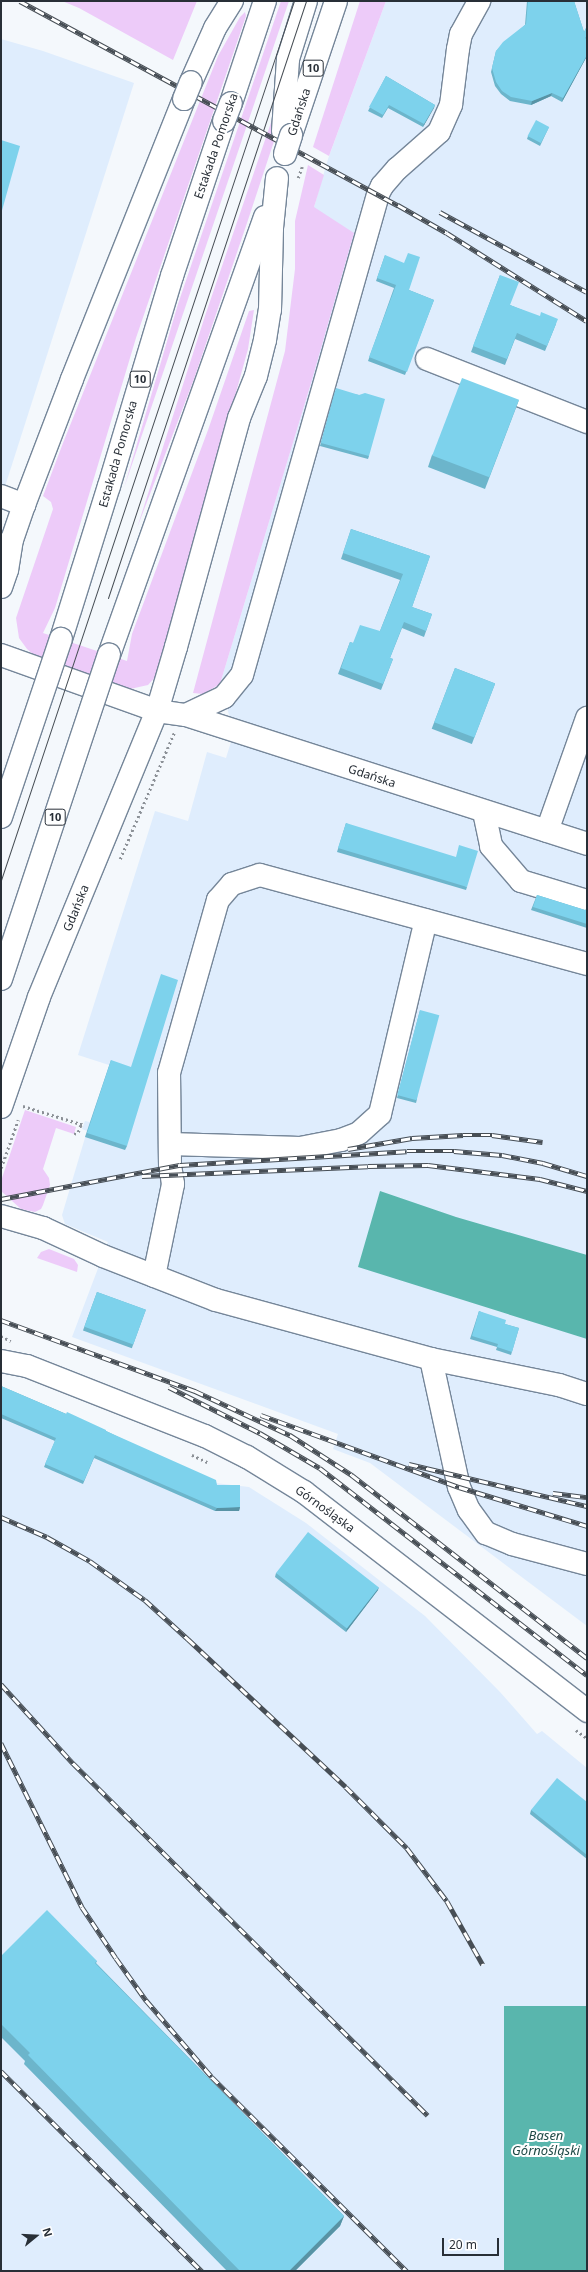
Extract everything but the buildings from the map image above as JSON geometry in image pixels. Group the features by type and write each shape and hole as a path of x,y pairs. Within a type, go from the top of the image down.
{"main road":[{"path":"1,587 7,570 12,539 72,379 188,90 215,28 232,1"},
{"name":"Estakada Pomorska","path":"1,817 61,639 172,276 265,1"},
{"path":"249,50 272,1"},
{"path":"285,143 288,59 306,1"},
{"name":"Gdańska","path":"277,178 285,143 336,1"},
{"path":"186,715 224,697 242,675 378,194 382,186 397,169 439,132 451,105 458,49 462,34 479,1"},
{"path":"157,711 239,418 256,376 265,340 269,318 272,228 277,178"},
{"name":"10","path":"1,979 109,655 258,238 277,178"},
{"path":"427,359 587,422"},
{"path":"1,496 24,505"},
{"name":"Gdańska","path":"1,655 157,711 186,715 587,844"},
{"name":"Gdańska","path":"1,1106 39,997 157,711"},
{"path":"547,832 587,718"},
{"path":"484,812 491,846 521,881 587,901"},
{"path":"154,1276 173,1184 170,1144 169,1073 218,900 232,884 260,875 587,964"},
{"path":"170,1144 300,1148 341,1140 359,1133 380,1114 426,920"},
{"path":"1,1216 43,1228 103,1256 216,1300 431,1359 559,1386 587,1394"},
{"name":"Górnośląska","path":"1,1346 27,1366"},
{"path":"431,1359 459,1487 468,1510 486,1533 512,1544 587,1564"},
{"name":"Górnośląska","path":"1,1361 27,1366 205,1436 253,1460 304,1492 587,1710"}],"path":[{"path":"23,1106 82,1124 78,1132 74,1134"},
{"path":"191,1454 212,1464"},
{"path":"572,1726 587,1738"}],"shaded area":[{"path":"62,1 197,1 173,60 79,8"},
{"path":"281,1 289,1 124,488 178,304"},
{"path":"360,1 386,1 329,156 313,147"},
{"path":"386,1 587,1 587,1626 370,1463 333,1449 338,1434 72,1337 108,1242 65,1224 62,1215 87,1131 82,1129 85,1121 90,1122 109,1065 78,1055 155,811 188,821 207,752 226,758 234,732 220,684 311,383 314,207 328,159"},
{"path":"245,12 246,16 136,338 55,608 43,633 127,661 132,634 208,430 249,311 254,310 248,349 158,674 148,685 130,689 34,655 27,649 19,638 16,618 53,509 51,502 43,496 63,443 218,56 240,17"},
{"path":"1,39 43,51 134,83 1,499"},
{"path":"280,96 280,123 247,223 194,379 137,528 205,316"},
{"path":"308,165 324,175 314,207 354,233 311,383 220,684 203,694 193,693 285,351 295,269 295,221"},
{"path":"25,1110 76,1127 74,1134 56,1128 43,1169 49,1178 50,1185 41,1209 35,1212 21,1209 1,1191 1,1181"},
{"path":"49,1249 74,1259 78,1265 77,1272 37,1258 41,1252"},
{"path":"1,1390 215,1483 249,1487 306,1523 425,1616 500,1692 537,1734 542,1731 587,1768 587,2006 504,2016 506,2271 1,2271"}],"water":[{"path":"380,1191 456,1217 587,1255 587,1339 358,1267"},
{"name":"Basen Górnośląski","path":"504,2006 587,2006 587,2271 504,2271"}],"tram line":[{"path":"1,880 294,1"},
{"path":"108,598 306,1"}],"railway":[{"path":"20,1 398,205 447,233 587,321"},
{"path":"440,212 587,292"},
{"path":"348,1149 412,1138 463,1135 492,1135 543,1142"},
{"path":"1,1199 180,1165 407,1151 454,1151 502,1155 543,1163 587,1176"},
{"path":"142,1176 368,1166 428,1165 540,1179 587,1191"},
{"path":"1,1320 195,1391 290,1435 352,1475 587,1658"},
{"path":"169,1387 260,1433 320,1468 587,1675"},
{"path":"261,1415 459,1487 587,1526"},
{"path":"409,1464 587,1506"},
{"path":"553,1493 587,1497"},
{"path":"1,1517 47,1537 90,1561 145,1600 188,1639 346,1787 407,1848 447,1901 483,1965"},
{"path":"1,1684 73,1763 428,2115"},
{"path":"1,1743 82,1907 146,2000 212,2077 407,2271"},
{"path":"1,2071 202,2271"}]}
